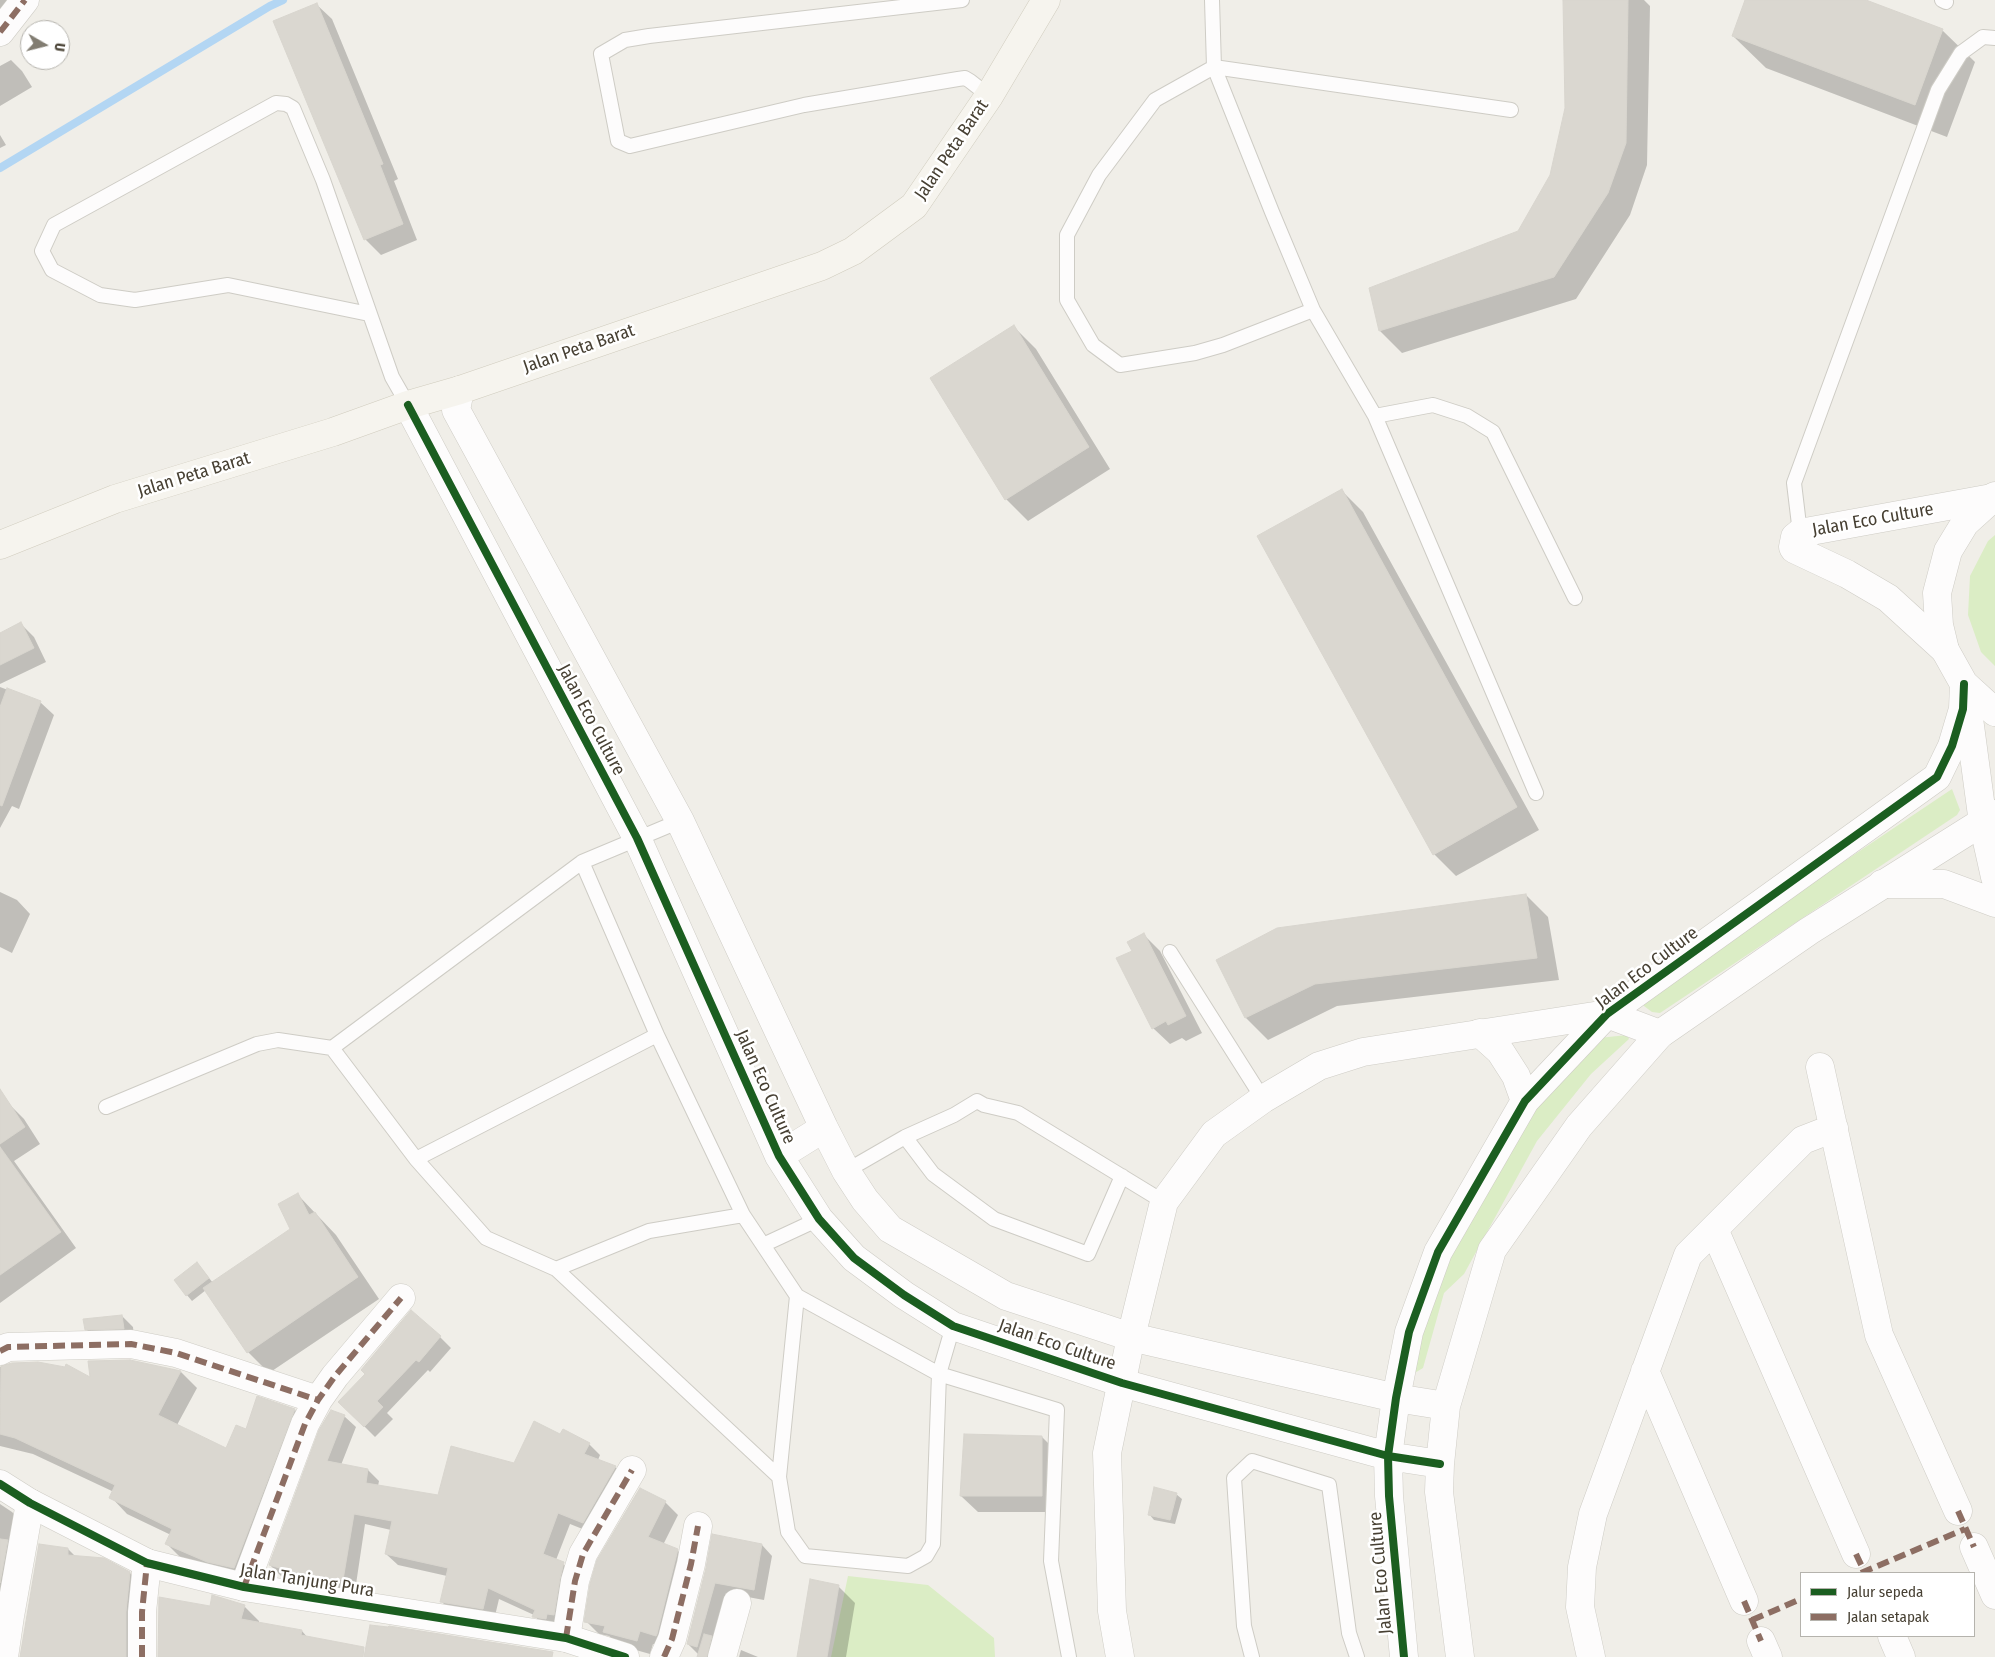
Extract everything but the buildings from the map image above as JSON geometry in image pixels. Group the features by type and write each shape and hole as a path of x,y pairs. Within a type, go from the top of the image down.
{"main road":[{"name":"Jalan Peta Barat","path":"0,545 115,499 334,432 408,405 460,390 822,266 853,251 914,206 989,96 1046,0"}],"street":[{"path":"0,32 24,0"},
{"name":"Jalan Eco Culture","path":"460,390 456,410 680,820 824,1128 846,1171 865,1200 890,1229 1006,1296 1131,1337 1396,1398 1446,1406"},
{"name":"Jalan Eco Culture","path":"408,405 637,838 780,1156 819,1219 854,1258 904,1295 953,1326 1122,1383 1388,1456 1440,1464"},
{"path":"1994,496 1965,523 1948,551 1937,592 1939,625 1945,650 1964,684 1989,818 1995,877"},
{"name":"Jalan Eco Culture","path":"1945,650 1888,598 1847,574 1794,549 1792,547 1795,537 1800,534 1994,496"},
{"path":"1964,684 1995,712"},
{"name":"Jalan Eco Culture","path":"1404,1657 1389,1496 1388,1456 1408,1332 1438,1252 1525,1101 1607,1014 1936,777 1952,746 1963,709 1964,684"},
{"path":"1460,1657 1439,1492 1440,1464 1446,1406 1492,1250 1579,1126 1660,1034 1809,931 1989,818"},
{"path":"1882,884 1944,884 1995,903"},
{"name":"Jalan Eco Culture","path":"1120,1657 1112,1611 1107,1453 1131,1337 1164,1202 1214,1134 1263,1100 1319,1066 1363,1052 1607,1014 1660,1034"},
{"path":"1480,1033 1500,1051 1516,1076 1525,1101"},
{"path":"1820,1067 1880,1335 1958,1511"},
{"path":"780,1156 824,1128"},
{"path":"1591,1657 1580,1607 1582,1567 1593,1514 1688,1255 1803,1140 1834,1128"},
{"path":"1714,1228 1856,1554"},
{"path":"244,1587 305,1424 318,1400 335,1376 402,1298"},
{"path":"0,1351 8,1347 131,1344 176,1353 318,1400"},
{"path":"1645,1372 1744,1601"},
{"path":"566,1638 575,1581 583,1554 632,1470"},
{"name":"Jalan Tanjung Pura","path":"0,1484 30,1503 147,1563 244,1587 566,1638 625,1657"},
{"path":"3,1646 30,1503"},
{"path":"664,1657 672,1639 691,1564 698,1526"},
{"path":"1974,1547 1995,1595"},
{"path":"142,1657 142,1612 147,1563"},
{"path":"722,1657 737,1603"},
{"path":"1892,1637 1901,1657"}],"lane":[{"path":"962,0 626,40 601,54 618,141 630,146 804,105 965,78 989,96"},
{"path":"1212,0 1214,67 1313,310 1375,416 1536,793"},
{"path":"1800,534 1794,483 1938,90 1960,53 1983,37 1995,38"},
{"path":"1313,310 1223,345 1195,353 1120,365 1093,345 1067,300 1067,235 1100,175 1155,100 1214,67 1511,110"},
{"path":"369,314 228,285 135,300 100,295 52,270 42,250 54,224 276,104 286,104 293,108 323,180 392,377 408,405"},
{"path":"1375,416 1433,405 1467,416 1493,432 1575,598"},
{"path":"332,1048 582,862 680,820"},
{"path":"582,862 657,1035 743,1215 797,1296 939,1374 1057,1410 1050,1560 1069,1657"},
{"path":"1170,952 1263,1100"},
{"path":"416,1159 657,1035"},
{"path":"106,1107 258,1044 278,1040 332,1048 416,1159 486,1238 556,1268 779,1477"},
{"path":"846,1171 905,1137 954,1115 977,1101 984,1105 1018,1113 1164,1202"},
{"path":"905,1137 933,1174 994,1219 1088,1254 1122,1176"},
{"path":"556,1268 649,1231 743,1215"},
{"path":"763,1245 819,1219"},
{"path":"797,1296 779,1477 788,1532 805,1556 908,1566 926,1556 934,1544 939,1374 953,1326"},
{"path":"1252,1657 1244,1626 1234,1478 1252,1460 1329,1485 1349,1633 1357,1657"}],"green space":[{"path":"1995,535 1995,666 1981,652 1968,615 1970,576 1988,541"},
{"path":"1952,789 1960,810 1957,815 1660,1013 1652,1012 1644,1006 1643,998 1648,993"},
{"path":"1627,1035 1629,1039 1591,1074 1537,1141 1464,1274 1444,1293 1423,1368 1413,1374 1408,1370 1453,1244 1519,1128 1599,1038"},
{"path":"848,1576 928,1585 994,1638 995,1657 831,1657"}],"waterway":[{"path":"0,168 283,0"}],"marked path":[{"path":"0,32 25,0"},
{"path":"244,1587 305,1424 318,1400 335,1376 401,1298"},
{"path":"0,1351 8,1347 131,1344 176,1353 318,1400"},
{"path":"566,1638 575,1581 583,1554 632,1470"},
{"path":"1958,1511 1974,1547"},
{"path":"664,1657 672,1639 691,1564 698,1526"},
{"path":"1863,1572 1965,1529"},
{"path":"1856,1554 1865,1572"},
{"path":"142,1657 142,1612 147,1563"},
{"path":"1752,1620 1800,1599"},
{"path":"1744,1601 1761,1641"}],"cycle path":[{"path":"408,405 637,838 779,1156 819,1219 854,1258 904,1295 953,1326 1122,1383 1388,1456 1440,1464"},
{"path":"1404,1657 1389,1496 1388,1456 1396,1398 1409,1332 1438,1252 1525,1101 1607,1014 1937,777 1952,746 1963,709 1964,684"},
{"path":"0,1484 30,1503 147,1563 244,1587 566,1638 625,1657"}]}
